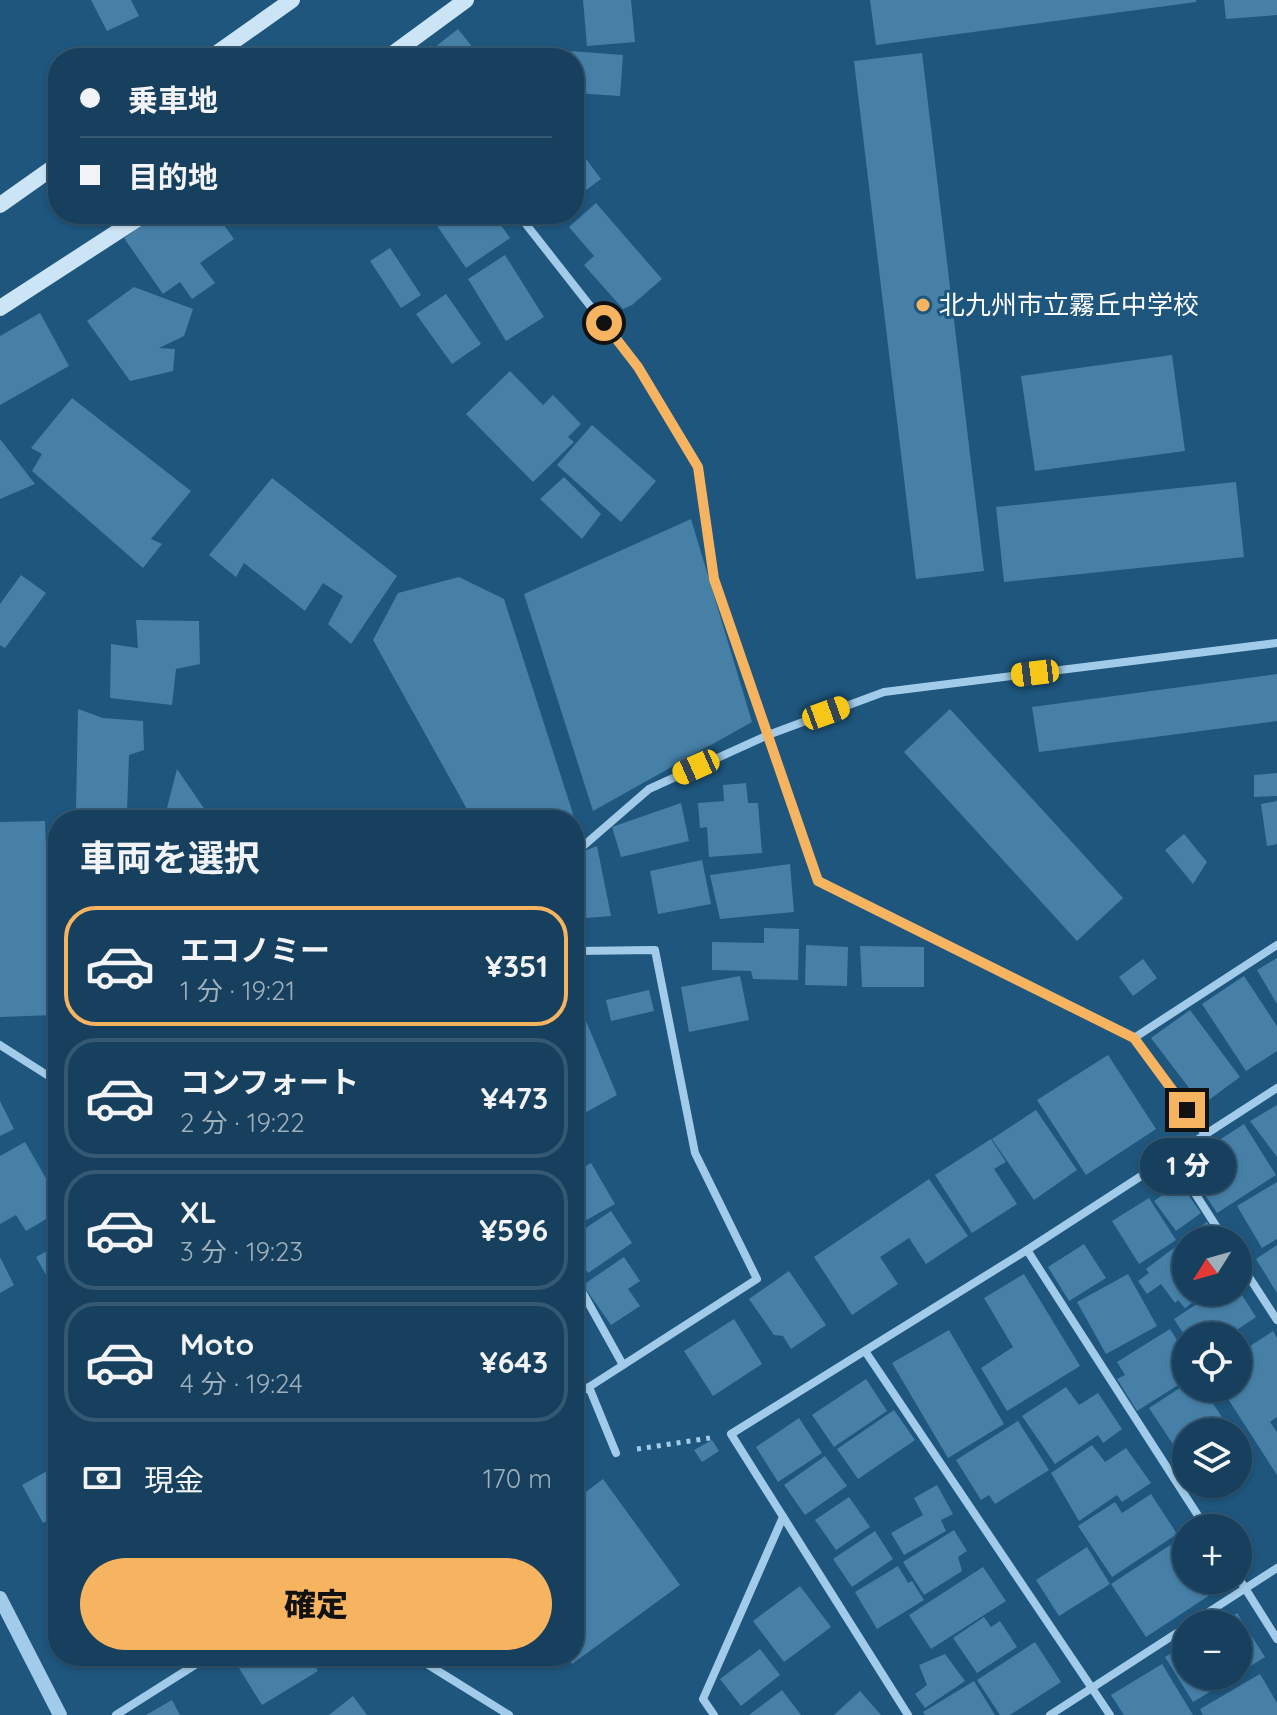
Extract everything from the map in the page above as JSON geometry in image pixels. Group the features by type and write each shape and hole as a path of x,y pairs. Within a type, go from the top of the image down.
{"main road":[{"path":"224,48 292,0"},
{"path":"405,48 466,0"},
{"path":"2,200 48,170"},
{"path":"0,308 130,224"}],"street":[{"path":"526,224 638,367 698,467 714,579 818,881 1134,1038 1205,1134"},
{"path":"584,845 649,789 768,735 884,692 1277,643"},
{"path":"1134,1038 1277,945"},
{"path":"584,951 655,950 695,1153 757,1279 584,1390"},
{"path":"0,1045 48,1076"},
{"path":"908,1715 731,1434 1027,1250 1277,1088"},
{"path":"1171,1156 1216,1226"},
{"path":"1027,1250 1197,1514"},
{"path":"1252,1282 1277,1320"},
{"path":"584,1295 623,1365"},
{"path":"865,1351 1110,1715"},
{"path":"589,1387 616,1453"},
{"path":"714,1715 703,1699 783,1517"},
{"path":"1252,1584 1277,1568"},
{"path":"1211,1610 1236,1594"},
{"path":"1249,1594 1277,1639"},
{"path":"0,1598 60,1715"},
{"path":"1050,1715 1172,1636"},
{"path":"116,1715 193,1666"},
{"path":"430,1666 509,1715"}],"path":[{"path":"616,1453 731,1434"}],"building":[{"path":"91,0 131,0 139,16 107,31"},
{"path":"583,0 631,0 635,42 587,46"},
{"path":"870,0 1196,0 1196,2 876,45"},
{"path":"1224,0 1277,0 1277,15 1226,19"},
{"path":"458,29 473,48 434,48"},
{"path":"584,52 623,55 620,96 584,94"},
{"path":"922,53 984,571 916,579 854,61"},
{"path":"584,156 601,179 584,192"},
{"path":"596,203 662,279 632,305 623,309 584,265 594,256 569,227 584,224 584,214"},
{"path":"144,224 223,224 234,239 200,263 215,283 192,299 180,282 163,294 124,238"},
{"path":"436,224 500,224 510,238 466,268"},
{"path":"390,248 421,295 401,308 370,261"},
{"path":"505,255 544,317 506,341 468,279"},
{"path":"134,287 193,309 184,336 159,348 175,349 173,371 130,381 87,321"},
{"path":"446,294 481,344 452,364 416,314"},
{"path":"40,313 69,366 0,405 0,336"},
{"path":"1172,355 1185,451 1035,471 1021,376"},
{"path":"510,371 543,405 553,395 581,424 568,437 574,442 533,482 466,414"},
{"path":"72,398 191,491 151,539 162,544 143,568 32,471 42,454 31,448"},
{"path":"592,425 656,481 621,522 557,465"},
{"path":"0,439 35,484 0,499"},
{"path":"564,477 601,514 582,539 540,499"},
{"path":"272,478 397,576 351,644 328,624 343,596 323,583 305,611 244,563 236,577 209,555"},
{"path":"1236,482 1244,557 1004,582 996,507"},
{"path":"691,519 752,722 593,811 524,594"},
{"path":"21,575 46,593 5,648 0,645 0,604"},
{"path":"459,577 504,599 572,810 467,810 373,640 398,593"},
{"path":"136,620 199,621 200,664 176,669 172,705 110,698 111,644 138,648"},
{"path":"1277,674 1277,721 1039,752 1032,707"},
{"path":"78,709 103,718 143,721 144,750 129,755 127,810 76,810"},
{"path":"950,709 1123,898 1077,941 904,752"},
{"path":"177,769 205,810 167,810"},
{"path":"1277,773 1277,796 1254,797 1254,775"},
{"path":"746,783 748,803 758,803 762,853 709,857 707,827 700,828 698,803 724,801 723,785"},
{"path":"1277,801 1277,844 1267,846 1261,804"},
{"path":"681,803 689,841 621,857 612,827"},
{"path":"45,821 48,1015 0,1017 0,822"},
{"path":"1184,834 1207,862 1193,884 1165,850"},
{"path":"597,846 611,916 586,918 584,851"},
{"path":"702,860 711,904 658,914 650,871"},
{"path":"790,864 794,912 720,919 710,875"},
{"path":"764,928 799,929 798,980 753,979 751,971 712,970 712,942 764,943"},
{"path":"806,945 848,947 847,986 805,985"},
{"path":"860,946 924,947 924,987 862,987"},
{"path":"1277,958 1277,1004 1257,970"},
{"path":"1143,959 1157,978 1133,996 1119,977"},
{"path":"740,976 749,1020 689,1032 681,987"},
{"path":"1244,976 1277,1026 1277,1051 1246,1071 1202,1004"},
{"path":"649,990 654,1011 611,1021 606,1000"},
{"path":"1190,1010 1240,1077 1202,1105 1151,1038"},
{"path":"586,1021 617,1095 584,1113"},
{"path":"1108,1055 1156,1129 1086,1175 1037,1100"},
{"path":"0,1101 14,1129 0,1136"},
{"path":"1277,1105 1277,1157 1250,1121"},
{"path":"1036,1110 1077,1170 1034,1200 992,1139"},
{"path":"1244,1124 1276,1175 1217,1213 1184,1163"},
{"path":"991,1139 1006,1162 994,1169 1017,1204 972,1233 935,1175"},
{"path":"25,1142 48,1182 48,1218 26,1231 16,1215 0,1224 0,1156"},
{"path":"591,1163 615,1204 584,1221 584,1167"},
{"path":"929,1179 968,1236 926,1264 909,1238 880,1257 898,1284 852,1315 814,1257"},
{"path":"1277,1182 1277,1239 1262,1248 1252,1226 1249,1226 1237,1206"},
{"path":"1180,1183 1201,1213 1183,1226 1172,1226 1154,1201"},
{"path":"1149,1198 1172,1234 1172,1243 1139,1264 1112,1221"},
{"path":"611,1211 632,1243 588,1273 584,1267 584,1229"},
{"path":"1084,1244 1106,1278 1069,1301 1048,1267"},
{"path":"1277,1245 1277,1293 1256,1259"},
{"path":"1172,1249 1172,1299 1161,1284 1147,1294 1138,1281 1149,1273 1146,1269"},
{"path":"48,1250 48,1278 36,1257"},
{"path":"0,1257 14,1285 0,1293"},
{"path":"624,1257 640,1281 628,1289 640,1306 611,1325 584,1284"},
{"path":"789,1271 826,1325 791,1349 783,1336 774,1335 749,1299"},
{"path":"1024,1274 1080,1366 1007,1411 981,1368 1013,1347 984,1298"},
{"path":"1128,1274 1157,1326 1106,1354 1077,1302"},
{"path":"1194,1306 1249,1306 1256,1317 1249,1322 1176,1322 1174,1319"},
{"path":"734,1319 762,1364 713,1396 684,1351"},
{"path":"1170,1329 1172,1332 1172,1389 1137,1411 1117,1379 1125,1375 1117,1362"},
{"path":"949,1330 1004,1424 948,1458 892,1363"},
{"path":"1273,1331 1277,1338 1277,1417 1270,1422 1277,1432 1277,1475 1252,1436 1252,1418 1240,1418 1230,1402 1252,1402 1252,1345"},
{"path":"866,1379 887,1411 834,1447 812,1415"},
{"path":"1066,1387 1079,1405 1098,1393 1122,1429 1103,1443 1098,1435 1055,1464 1022,1416"},
{"path":"1172,1393 1172,1402 1212,1402 1222,1418 1172,1418 1172,1443 1149,1408"},
{"path":"894,1410 915,1440 858,1479 837,1449"},
{"path":"799,1418 822,1453 778,1482 756,1447"},
{"path":"1018,1421 1049,1470 995,1504 989,1495 981,1500 956,1460"},
{"path":"712,1440 719,1451 702,1462 694,1450"},
{"path":"1092,1445 1105,1462 1126,1448 1151,1483 1122,1502 1117,1495 1079,1521 1051,1473"},
{"path":"825,1456 847,1486 805,1515 784,1485"},
{"path":"48,1471 48,1520 43,1523 22,1485"},
{"path":"603,1479 680,1585 584,1655 584,1493"},
{"path":"937,1485 953,1514 941,1520 946,1531 904,1555 891,1533 923,1515 914,1498"},
{"path":"1151,1494 1172,1526 1172,1537 1112,1577 1078,1526 1115,1502 1122,1513"},
{"path":"849,1497 870,1527 836,1550 815,1520"},
{"path":"954,1530 967,1551 958,1557 962,1571 924,1595 903,1562"},
{"path":"875,1531 893,1559 852,1587 833,1559"},
{"path":"1172,1544 1172,1594 1211,1594 1187,1610 1172,1610 1172,1620 1146,1637 1111,1584"},
{"path":"1087,1547 1110,1584 1059,1616 1036,1580"},
{"path":"898,1566 924,1600 877,1629 855,1592"},
{"path":"983,1567 1006,1601 931,1649 909,1615"},
{"path":"800,1586 831,1627 784,1662 753,1621"},
{"path":"984,1617 991,1627 1000,1621 1017,1647 977,1673 953,1638"},
{"path":"1252,1637 1265,1657 1252,1665"},
{"path":"1035,1642 1061,1682 1010,1715 1000,1715 977,1680"},
{"path":"760,1649 780,1675 741,1706 720,1679"},
{"path":"1172,1653 1172,1668 1165,1657"},
{"path":"945,1654 965,1681 925,1708 915,1694 927,1685 919,1665"},
{"path":"1162,1664 1172,1680 1172,1690 1178,1690 1193,1715 1124,1715 1111,1695"},
{"path":"238,1666 315,1666 318,1671 262,1705"},
{"path":"1260,1674 1277,1703 1277,1715 1203,1715 1200,1709 1233,1690 1252,1690 1252,1679"},
{"path":"974,1681 995,1715 925,1715 923,1712"},
{"path":"782,1690 801,1715 749,1715"},
{"path":"1186,1690 1213,1690 1193,1702"},
{"path":"860,1691 881,1715 834,1715"},
{"path":"353,1696 367,1715 329,1715"},
{"path":"172,1700 180,1715 146,1715"}],"place":[{"name":"北九州市立霧丘中学校","path":"923,305"}],"route":[{"path":"604,323 638,367 698,467 714,579 818,881 1134,1038 1187,1110"}]}
